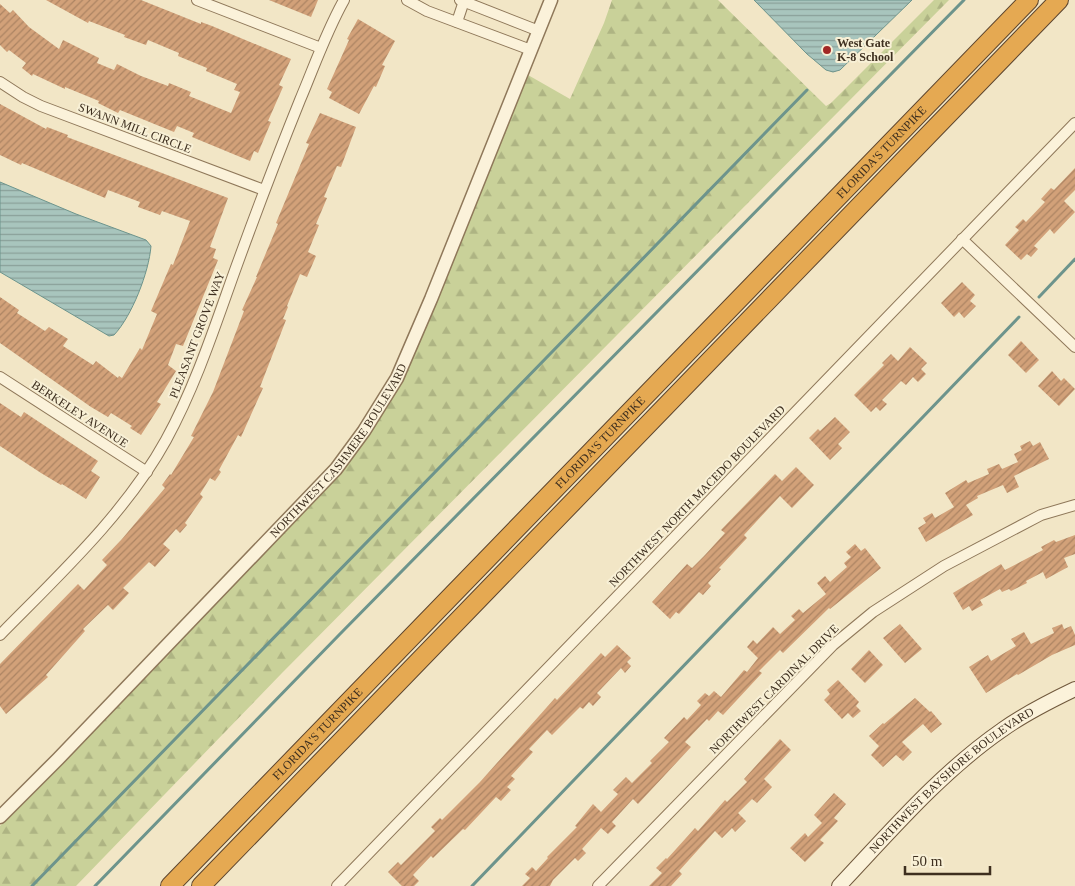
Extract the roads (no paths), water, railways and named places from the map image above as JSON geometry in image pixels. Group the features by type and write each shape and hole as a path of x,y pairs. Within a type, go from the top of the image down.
{"highway":[{"name":"FLORIDA'S TURNPIKE","path":"170,886 1029,0"},
{"name":"FLORIDA'S TURNPIKE","path":"201,886 1059,0"}],"main road":[{"name":"NORTHWEST BAYSHORE BOULEVARD","path":"839,886 924,796 973,752 1010,725 1048,702 1075,689"}],"street":[{"path":"196,0 321,48"},
{"name":"PLEASANT GROVE WAY","path":"0,635 96,535 127,499 147,472 166,441 197,373 264,190 321,48 344,0"},
{"path":"408,0 427,11 531,50"},
{"name":"NORTHWEST CASHMERE BOULEVARD","path":"0,817 336,469 364,431 397,378 431,300 551,0"},
{"path":"457,22 462,1 539,31"},
{"name":"SWANN MILL CIRCLE","path":"0,82 41,106 264,190"},
{"name":"NORTHWEST NORTH MACEDO BOULEVARD","path":"337,886 1075,123"},
{"path":"962,240 1075,347"},
{"name":"BERKELEY AVENUE","path":"0,377 147,472"},
{"name":"NORTHWEST CARDINAL DRIVE","path":"598,886 833,645 872,612 944,566 1041,515 1075,505"},
{"path":"345,878 353,886"}],"water":[{"name":"West Gate K-8 School","path":"754,0 912,0 840,70 833,72 826,70 807,54"},
{"path":"0,182 76,214 146,240 151,246 143,281 127,317 114,335 109,336 0,272"}],"waterway":[{"path":"95,886 339,635 964,0"},
{"path":"32,886 807,90"},
{"path":"1039,297 1075,259"},
{"path":"472,886 1019,317"}],"place":[{"name":"West Gate K-8 School","path":"827,50"}]}
